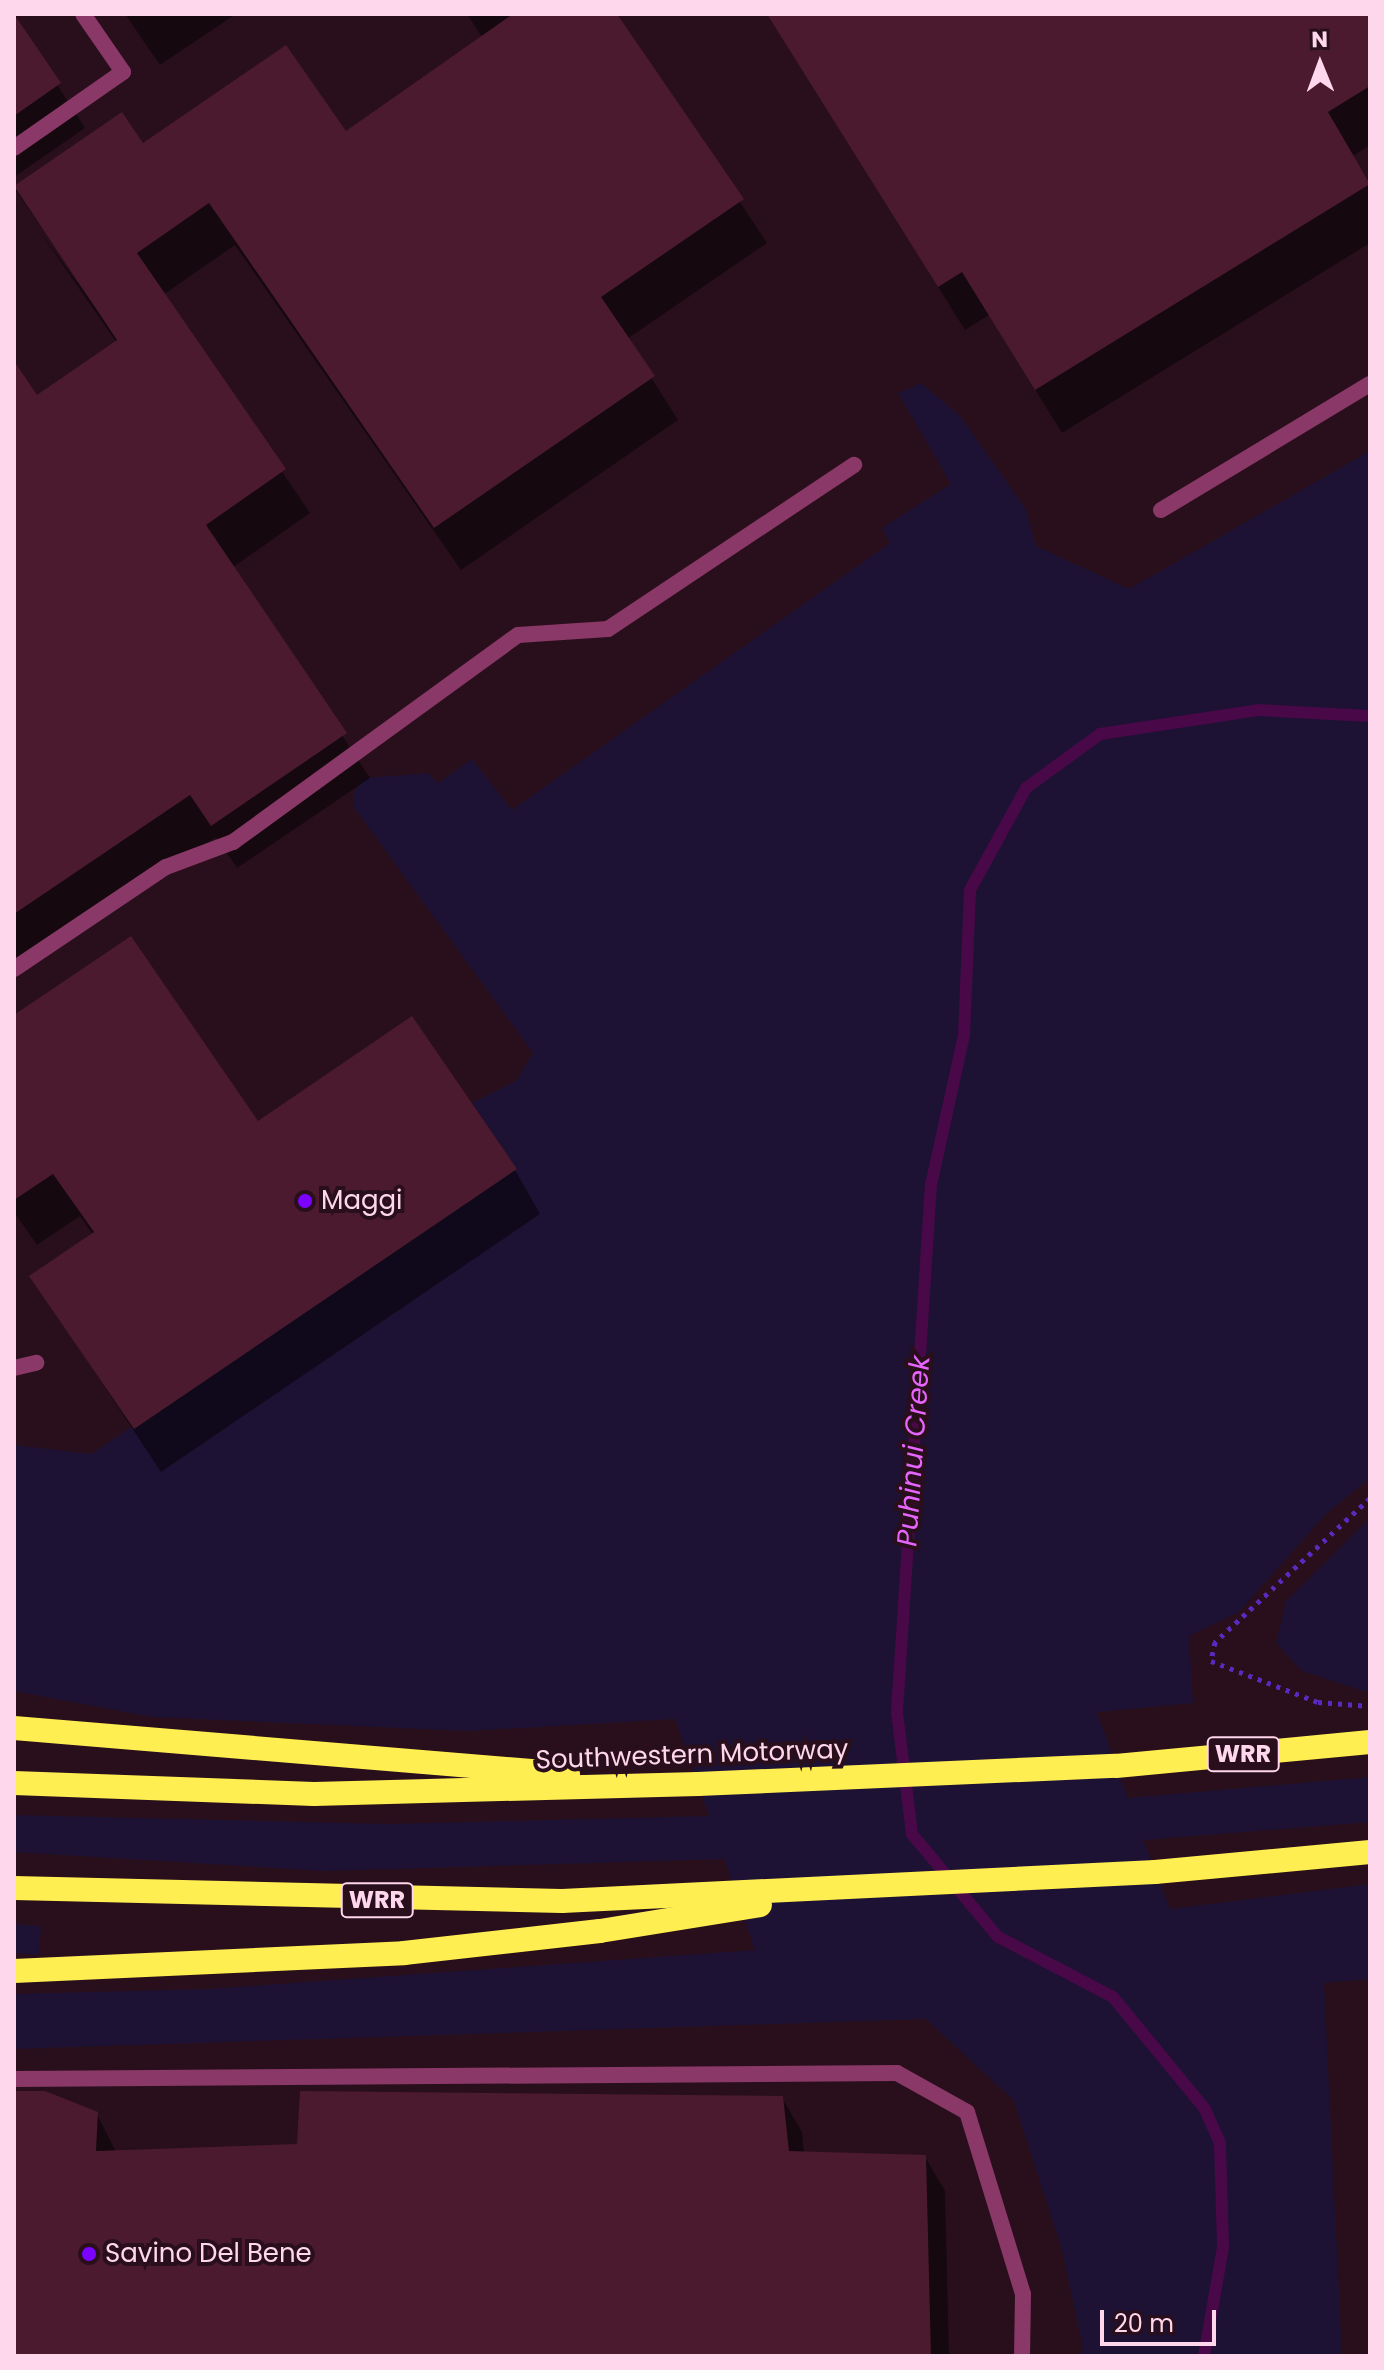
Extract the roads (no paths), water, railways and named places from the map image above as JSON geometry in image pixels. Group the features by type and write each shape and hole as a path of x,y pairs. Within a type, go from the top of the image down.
{"highway":[{"path":"14,1728 698,1784"},
{"name":"Southwestern Motorway","path":"14,1783 314,1794 698,1784 1116,1766 1370,1742"},
{"path":"14,1971 404,1953 600,1931 743,1901 821,1890 1155,1872 1370,1852"},
{"name":"WRR","path":"14,1888 391,1900 743,1901"}],"lane":[{"path":"14,148 123,72 83,14"},
{"path":"1161,510 1370,384"},
{"path":"14,969 166,867 233,842 518,635 608,629 854,465"},
{"path":"14,1368 36,1363"},
{"path":"14,2079 897,2073 967,2112 1023,2294 1022,2356"}],"waterway":[{"name":"Puhinui Creek","path":"1204,2356 1223,2247 1220,2143 1205,2109 1113,1997 998,1937 912,1834 897,1712 931,1185 964,1035 970,890 1026,788 1100,734 1258,710 1370,716"}],"place":[{"name":"Maggi","path":"305,1201"},
{"name":"Savino Del Bene","path":"89,2254"}]}
